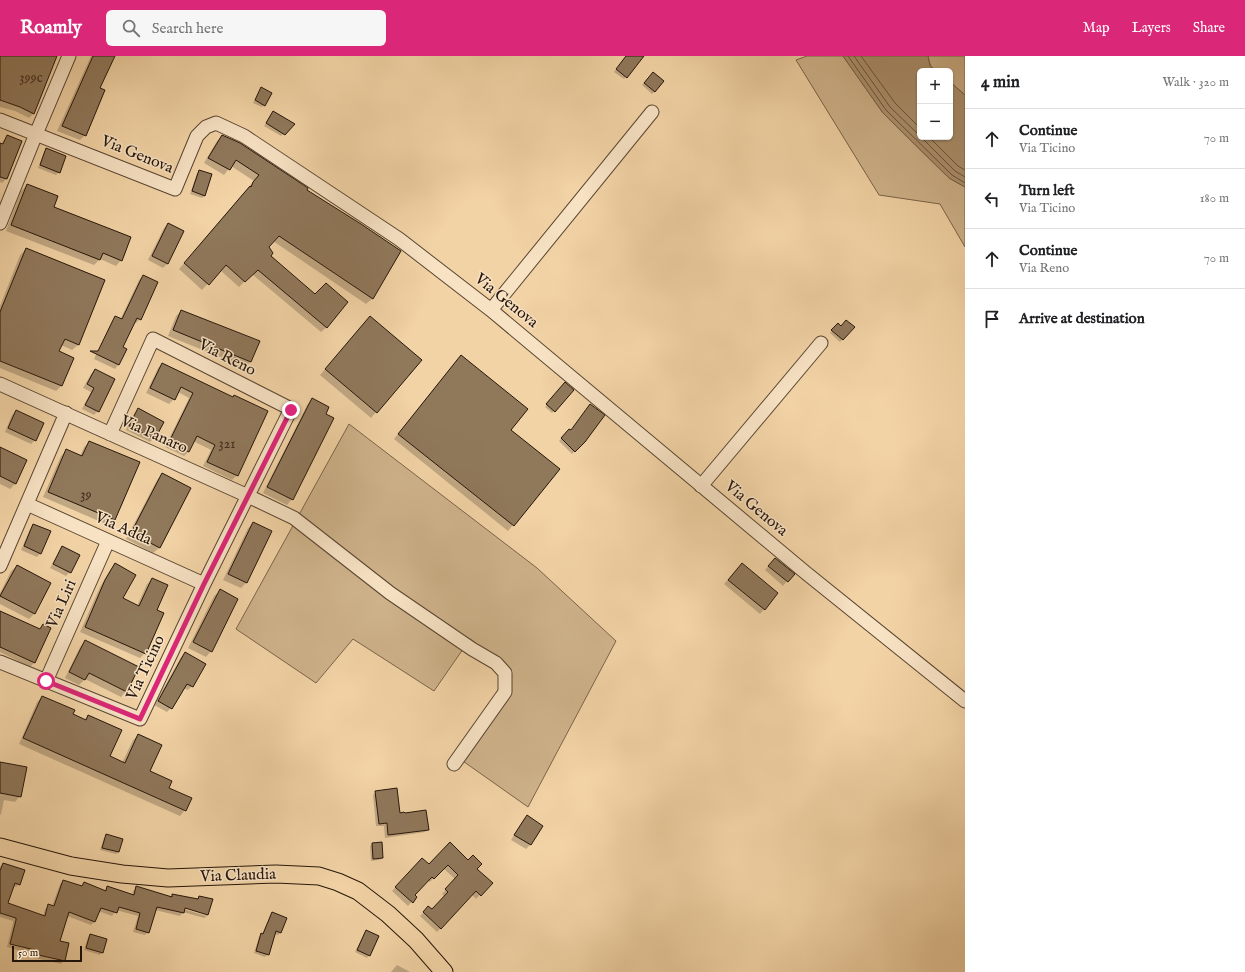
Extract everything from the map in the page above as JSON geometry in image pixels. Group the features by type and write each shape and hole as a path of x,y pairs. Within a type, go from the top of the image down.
{"main road":[{"name":"Via Claudia","path":"0,848 72,866 122,874 168,878 276,874 319,876 345,885 364,895 394,919 416,940 443,972"}],"street":[{"path":"0,223 69,56"},
{"path":"491,310 652,112"},
{"name":"Via Genova","path":"0,120 175,189 197,136 206,127 216,123 244,136 399,239 491,310 806,573 965,701"},
{"name":"Via Reno","path":"110,434 153,339 291,410 248,496"},
{"path":"701,486 821,343"},
{"name":"Via Panaro","path":"0,384 294,518 390,593 472,649 496,662 505,673 505,692 454,764"},
{"path":"0,566 66,413"},
{"name":"Via Ticino","path":"0,662 140,719 204,584 248,496"},
{"name":"Via Adda","path":"27,504 204,584"},
{"name":"Via Liri","path":"46,681 108,541"}],"shaded area":[{"path":"807,56 843,56 883,113 949,178 965,187 965,247 940,204 879,195 796,60"},
{"path":"928,56 965,56 965,95 953,85 953,68 932,68"},
{"path":"349,424 537,568 616,641 528,807 460,759 511,669 470,639 434,691 353,639 316,683 236,629"}],"water":[{"path":"843,56 928,56 930,66 932,68 917,68 917,140 953,140 953,85 965,95 965,187 949,178 883,113"}],"building":[{"path":"0,56 57,56 34,114 0,100"},
{"path":"93,56 115,56 100,88 105,90 86,136 62,126"},
{"path":"626,56 644,56 627,78 616,69"},
{"path":"653,72 664,81 655,92 644,83"},
{"path":"261,87 272,93 265,106 255,100"},
{"path":"273,111 295,124 285,135 266,123"},
{"path":"7,135 22,141 7,179 0,177 0,143 3,144"},
{"path":"222,135 240,143 308,188 307,190 401,251 373,299 279,236 269,247 273,253 271,256 315,294 326,283 348,302 327,328 258,270 245,282 226,265 209,285 184,263 250,186 251,187 259,175 236,160 230,170 208,158"},
{"path":"46,148 66,156 60,173 40,165"},
{"path":"199,170 212,174 205,196 192,191"},
{"path":"27,184 58,196 54,207 131,237 122,261 103,253 100,260 11,225"},
{"path":"168,223 184,231 168,264 152,256"},
{"path":"26,248 105,280 79,345 65,339 59,351 74,358 62,386 0,361 0,312"},
{"path":"143,275 158,282 141,320 137,318 123,347 127,349 119,365 90,351 98,351 115,316 122,319"},
{"path":"181,310 260,341 251,362 173,330"},
{"path":"370,316 422,360 377,413 325,369"},
{"path":"846,320 855,327 843,340 831,330 838,323 841,326"},
{"path":"461,355 528,409 511,430 560,469 514,526 398,434"},
{"path":"162,363 233,397 234,395 268,411 238,476 207,462 215,445 197,436 189,452 169,442 193,393 181,387 175,400 150,388"},
{"path":"95,369 115,379 99,412 85,405 94,388 87,384"},
{"path":"565,382 574,390 555,412 546,404"},
{"path":"312,398 329,407 326,414 334,418 293,500 267,487"},
{"path":"590,404 605,415 585,442 575,452 561,438 569,429 571,430"},
{"path":"138,408 164,422 155,439 129,426"},
{"path":"16,410 44,423 36,441 8,428"},
{"path":"89,441 140,462 115,520 48,492 66,449 82,456"},
{"path":"0,447 27,460 16,484 0,476"},
{"path":"162,473 191,488 160,548 131,533"},
{"path":"253,522 272,531 247,583 228,574"},
{"path":"33,524 51,531 41,554 24,546"},
{"path":"62,546 80,555 71,573 53,564"},
{"path":"775,558 795,574 788,582 768,566"},
{"path":"115,563 136,575 123,598 139,606 152,578 168,585 157,610 164,613 146,654 85,627 105,580"},
{"path":"742,563 778,593 765,610 728,580"},
{"path":"17,565 51,583 35,614 0,596"},
{"path":"220,589 238,599 212,652 193,642"},
{"path":"0,611 40,629 43,624 51,628 35,663 0,647"},
{"path":"85,640 139,667 127,692 89,673 85,680 69,672"},
{"path":"185,652 206,664 193,687 187,684 172,709 158,701"},
{"path":"42,696 75,710 73,714 86,720 88,715 122,730 110,756 125,763 138,734 162,745 150,771 172,781 169,788 192,798 186,811 23,738"},
{"path":"0,762 27,767 21,797 0,793"},
{"path":"397,788 400,813 426,810 429,830 388,835 387,823 379,824 375,791"},
{"path":"527,815 543,826 531,845 514,835"},
{"path":"106,834 123,839 119,852 102,848"},
{"path":"382,842 383,858 373,859 372,843"},
{"path":"450,842 468,860 473,855 482,864 477,869 493,883 481,896 476,891 441,929 423,912 428,906 432,909 448,892 445,889 458,875 448,865 434,879 432,877 415,895 417,897 413,903 395,887 422,858 429,864"},
{"path":"3,863 25,870 20,885 15,883 8,903 45,916 48,904 54,906 63,880 82,886 84,882 106,891 107,886 134,895 136,886 172,897 172,894 198,899 199,896 213,899 208,915 185,908 184,913 157,907 149,933 136,929 140,913 119,907 117,913 101,908 95,922 69,912 60,941 69,943 65,961 34,954 35,950 10,944 16,918 0,913 0,871"},
{"path":"272,912 287,918 281,933 276,931 269,955 256,951 261,933 263,934"},
{"path":"366,930 379,936 370,956 357,950"},
{"path":"90,934 107,939 103,953 86,948"}],"route":[{"path":"46,681 140,719 204,584 291,410"}]}
